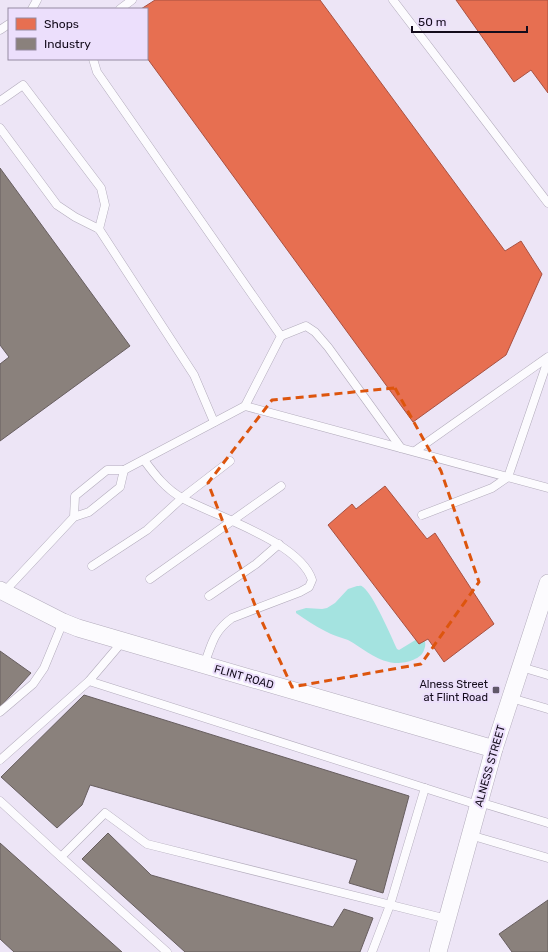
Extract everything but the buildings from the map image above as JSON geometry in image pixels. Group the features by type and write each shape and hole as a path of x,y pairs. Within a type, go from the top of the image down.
{"street":[{"name":"ALNESS STREET","path":"438,952 494,749 548,583"},
{"name":"FLINT ROAD","path":"2,591 78,628 494,749"}],"lane":[{"path":"121,8 132,0"},
{"path":"393,0 548,202"},
{"path":"93,60 97,72 281,336"},
{"path":"0,101 23,85 101,188 105,205 99,229"},
{"path":"0,128 57,205 75,217 99,229 194,375 214,422"},
{"path":"74,517 75,496 107,470 124,470 245,406 281,336 306,326 315,332 328,347 401,448"},
{"path":"415,451 548,358"},
{"path":"422,516 492,488 508,477 548,358"},
{"path":"245,406 548,488"},
{"path":"144,460 162,483 182,498 279,544 310,572 312,580 309,587 300,592 232,618 222,625 215,636 204,665"},
{"path":"92,566 147,530 182,498 230,461"},
{"path":"2,591 74,517 89,512 120,487 124,470"},
{"path":"150,579 281,486"},
{"path":"209,596 256,564 279,544"},
{"path":"0,712 33,684 44,668 63,622"},
{"path":"0,760 89,681 123,642"},
{"path":"521,667 548,675"},
{"path":"89,681 425,788 548,823"},
{"path":"511,698 548,709"},
{"path":"372,952 390,905 425,788"},
{"path":"0,801 167,952"},
{"path":"61,857 105,813 147,844 447,919"},
{"path":"470,835 548,858"}],"highlighted area":[{"path":"395,388 441,471 479,582 421,664 292,687 258,613 208,483 272,400"}],"shaded area":[{"path":"362,586 372,598 397,649 399,650 422,636 425,641 425,646 419,657 398,663 383,660 373,656 348,640 330,634 296,613 296,611 306,608 327,608 335,603 348,589"}],"place":[{"name":"Alness Street at Flint Road","path":"496,690"}]}
